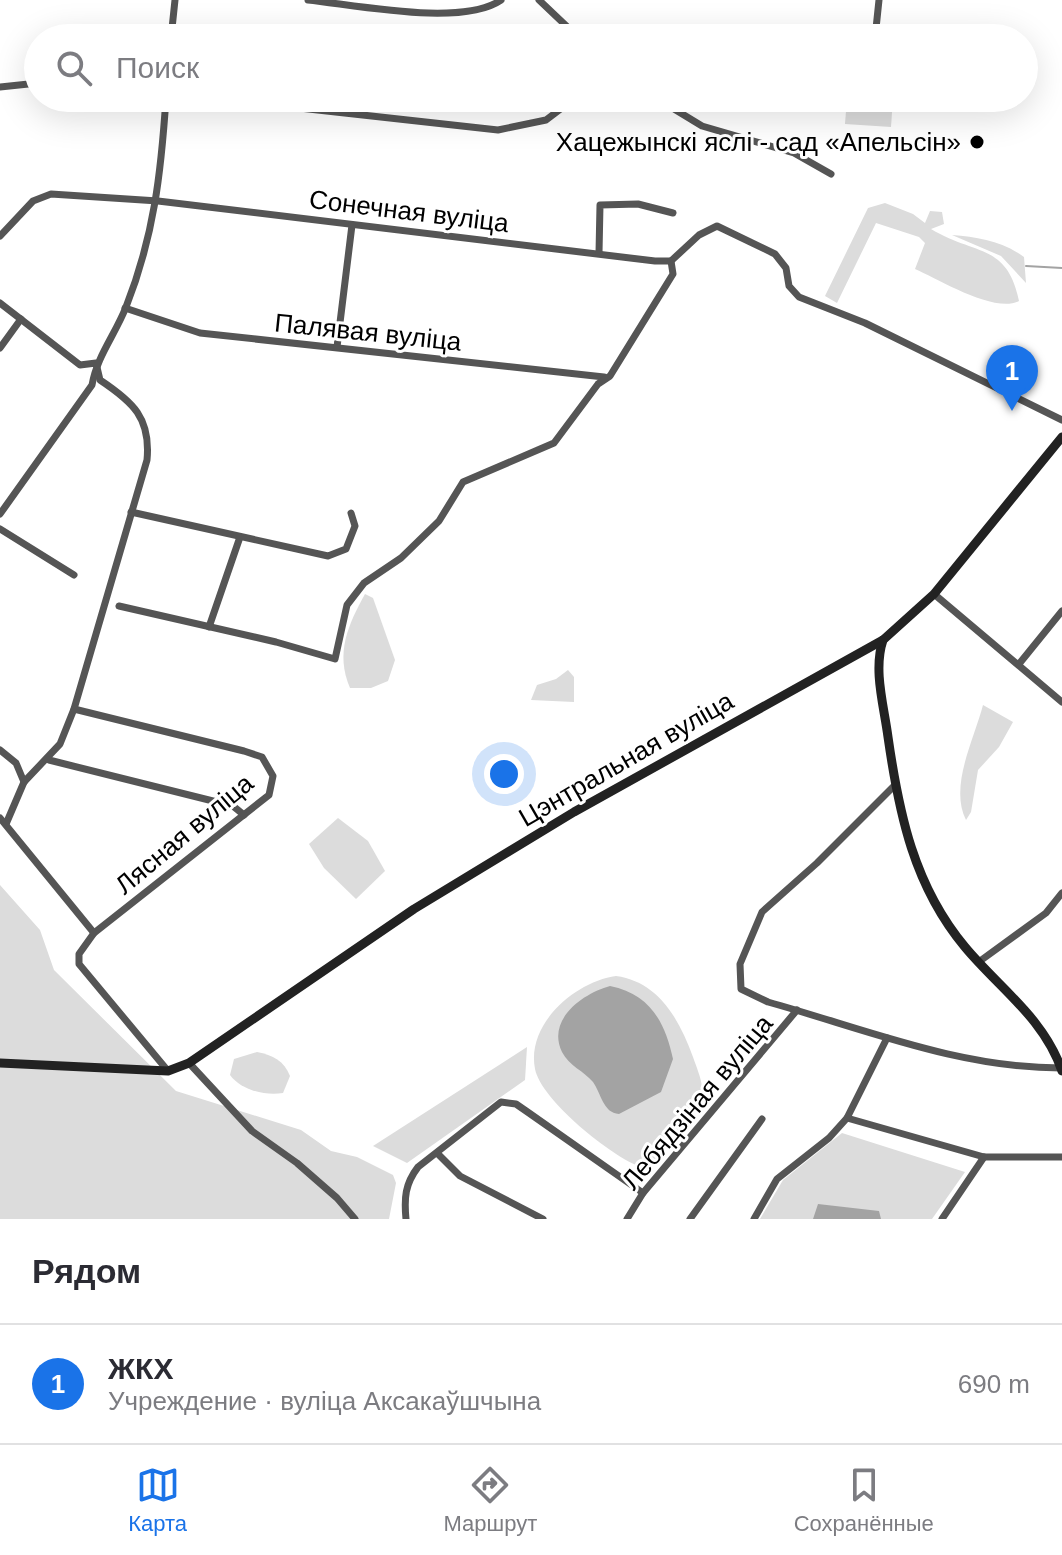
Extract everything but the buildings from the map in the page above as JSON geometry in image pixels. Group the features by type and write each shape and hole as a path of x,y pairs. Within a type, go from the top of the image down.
{"street":[{"path":"172,24 175,0"},
{"path":"308,0 450,14 481,10 501,0"},
{"path":"539,0 564,24"},
{"path":"876,24 879,0"},
{"path":"0,87 24,84"},
{"path":"0,514 92,385 96,363 125,308 158,201 165,112"},
{"path":"335,112 498,130 546,120 557,112"},
{"path":"679,112 702,126 794,153 831,174"},
{"name":"Сонечная вуліца","path":"0,236 42,196 158,201 671,261"},
{"path":"599,253 600,205 638,204 673,213"},
{"path":"337,347 352,225"},
{"path":"119,606 335,659 343,617 356,591 401,558 439,521 463,482 554,443 598,384 610,376 673,274 671,261 709,228 725,228 775,254 786,268 789,286 799,297 865,323 1062,420"},
{"path":"0,303 80,365 96,363"},
{"name":"Палявая вуліца","path":"125,308 200,333 598,378 610,376"},
{"path":"0,348 21,319"},
{"path":"96,363 100,380 131,401 150,436 147,460 74,709 60,744 49,760 24,782 3,821 94,933 79,954 79,964 168,1071"},
{"name":"Цэнтральная вуліца","path":"168,1071 189,1063 414,909 574,812 883,640 934,594 1062,437"},
{"path":"131,512 328,556 346,549 355,526 351,513"},
{"path":"0,529 74,575"},
{"path":"209,627 240,537"},
{"path":"934,594 1062,702"},
{"path":"1019,664 1062,611"},
{"path":"883,640 878,664 895,785 909,845 921,879 966,948 1027,1011 1053,1045 1062,1069"},
{"name":"Лясная вуліца","path":"74,709 262,757 273,776 269,795 94,933"},
{"path":"0,750 16,763 24,782"},
{"path":"49,760 233,806 244,815"},
{"name":"Лебядзіная вуліца","path":"895,785 757,918 738,978 741,989 750,995 887,1038 993,1065 1062,1069"},
{"path":"980,961 1046,913 1062,893"},
{"name":"Лебядзіная вуліца","path":"627,1219 643,1193 797,1010"},
{"path":"754,1219 777,1179 829,1138 847,1118 887,1038"},
{"path":"0,1063 168,1071"},
{"path":"189,1063 252,1131 297,1163 337,1198 355,1219"},
{"path":"406,1219 408,1180 501,1102 509,1102 643,1193"},
{"path":"847,1118 984,1157 1062,1157"},
{"path":"690,1219 762,1119"},
{"path":"437,1153 460,1176 543,1219"},
{"path":"942,1219 984,1157"}],"shaded area":[{"path":"846,112 892,112 891,127 845,124"},
{"path":"885,203 913,214 925,223 930,211 942,212 944,224 931,229 998,260 1014,282 1019,301 1009,304 982,299 915,269 925,243 919,237 876,223 837,303 825,296 868,208"},
{"path":"952,235 990,241 1024,257 1026,283 1001,256"},
{"path":"365,594 373,598 395,660 388,681 371,688 350,688 344,651 353,617"},
{"path":"568,670 574,677 574,702 531,700 537,685 556,679"},
{"path":"983,705 1013,722 999,747 978,770 971,812 966,820 961,807 962,778"},
{"path":"338,818 368,841 385,871 356,899 324,868 309,844"},
{"path":"0,885 40,930 54,970 176,1091 301,1130 331,1151 357,1157 393,1175 396,1183 389,1219 0,1219"},
{"path":"616,976 644,986 665,1004 681,1029 702,1087 701,1099 691,1123 673,1145 641,1167 613,1152 579,1126 550,1096 535,1069 534,1052 538,1036 558,1007 586,986"},
{"path":"610,986 636,996 654,1012 673,1059 661,1092 619,1114 609,1110 593,1082 565,1057 558,1040 563,1018 570,1009 589,995"},
{"path":"527,1047 525,1080 407,1163 373,1146"},
{"path":"257,1052 285,1066 290,1076 283,1093 254,1091 240,1085 230,1075 234,1059"},
{"path":"842,1133 965,1172 932,1219 760,1219 783,1180"},
{"path":"818,1204 879,1211 881,1219 813,1219"}],"waterway":[{"path":"1026,266 1062,268"}],"place":[{"name":"Хацежынскі яслі - сад «Апельсін»","path":"977,142"},
{"name":"ЖКХ","path":"1012,411"}]}
